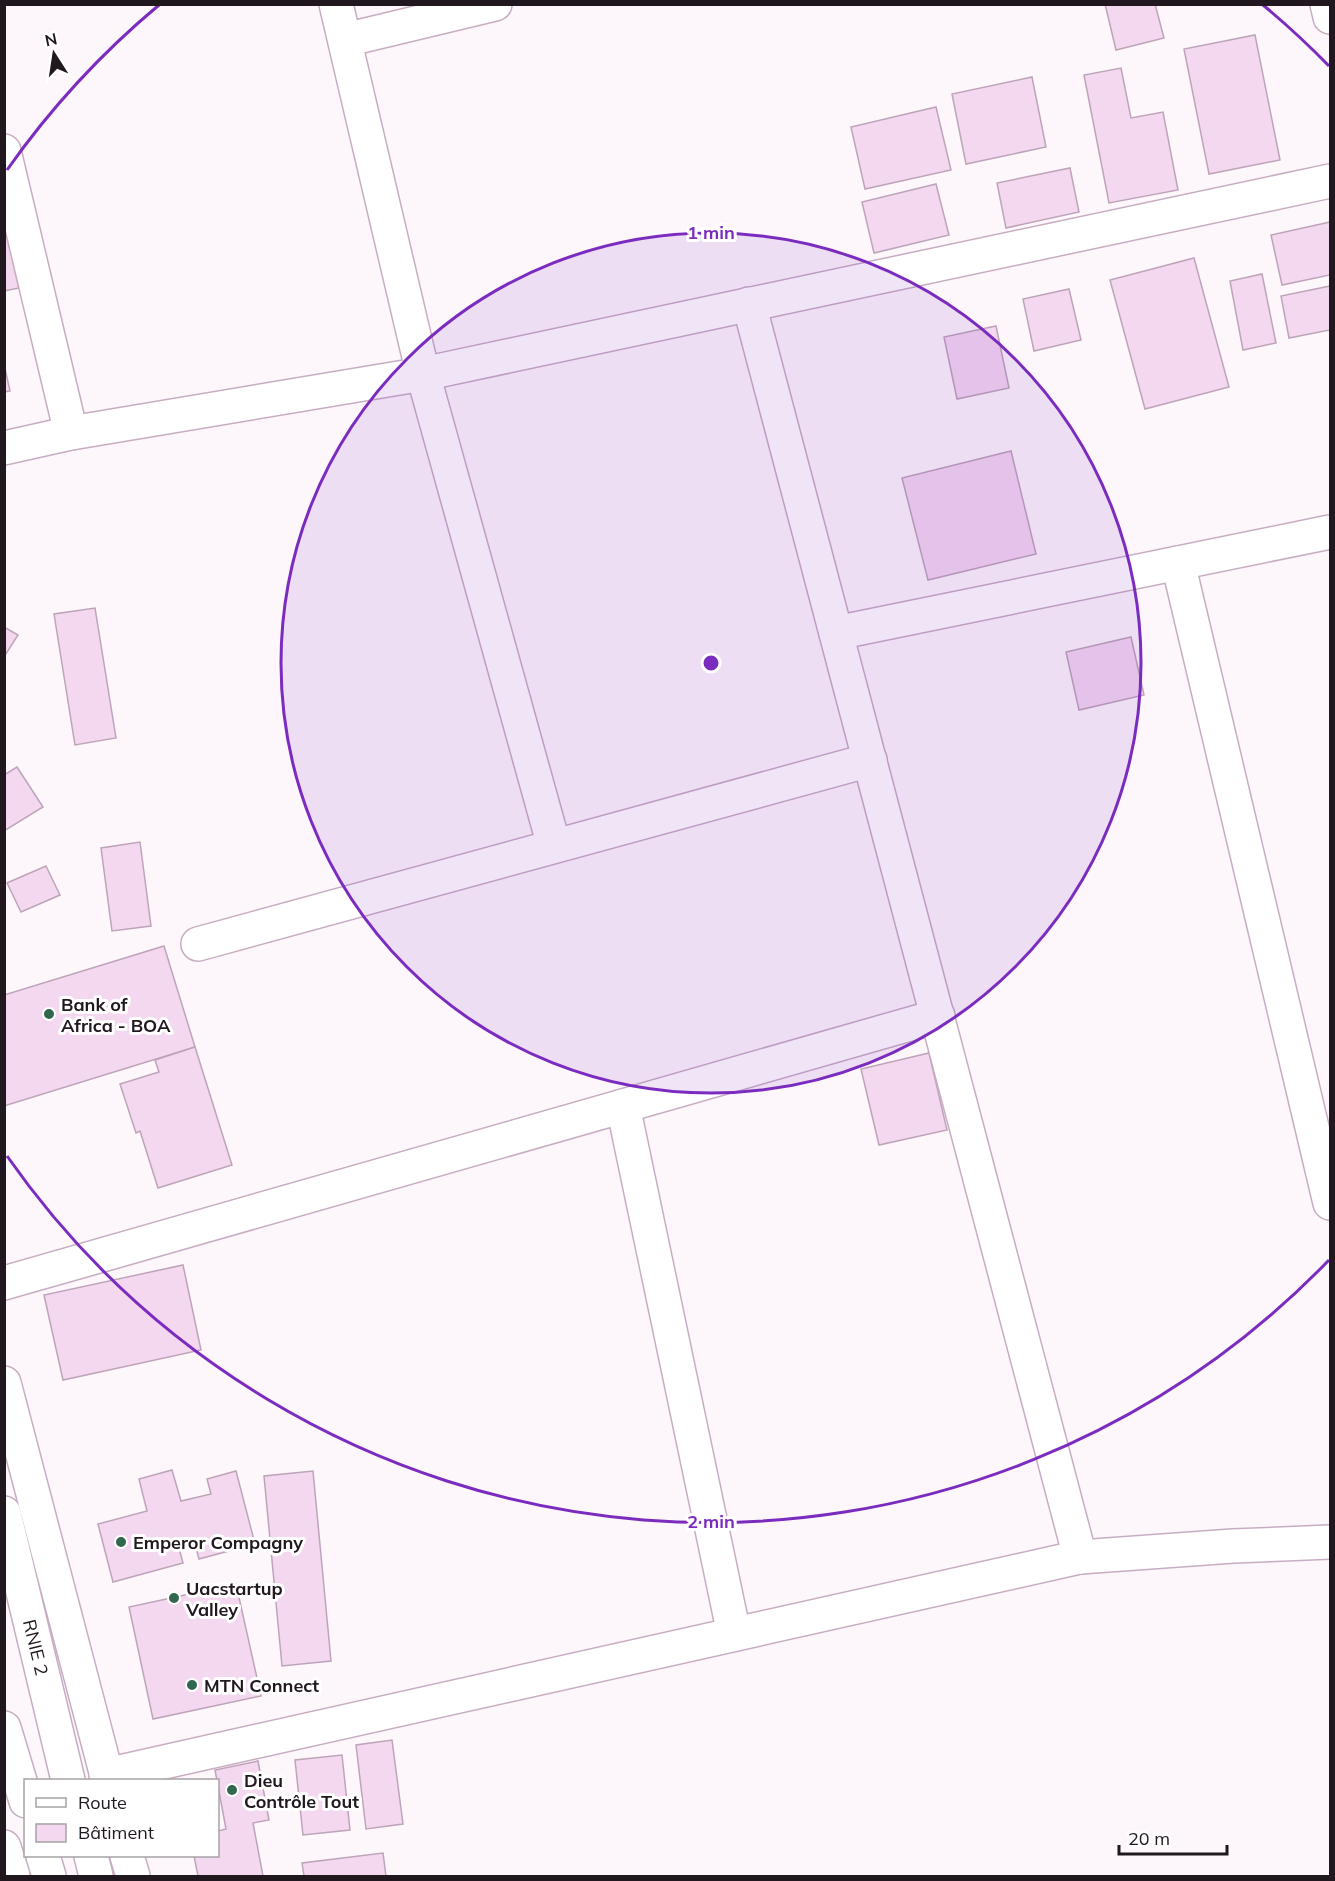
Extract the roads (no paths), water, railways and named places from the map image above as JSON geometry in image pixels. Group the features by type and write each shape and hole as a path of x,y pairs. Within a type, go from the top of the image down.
{"main road":[{"path":"336,4 423,374 554,846"},
{"path":"345,40 495,4"},
{"path":"1327,4 1330,17"},
{"path":"4,152 71,433"},
{"path":"4,448 71,433 423,374 1330,181"},
{"path":"749,304 1080,1557"},
{"path":"836,633 1330,532"},
{"path":"1178,563 1330,1203"},
{"path":"198,944 870,760"},
{"path":"4,1282 938,1016"},
{"path":"623,1106 734,1634"},
{"path":"4,1383 107,1778 1080,1557 1330,1542"},
{"name":"RNIE 2","path":"4,1513 68,1779"},
{"path":"4,1728 24,1794"},
{"path":"4,1846 13,1876"},
{"path":"43,1857 49,1876"},
{"path":"91,1857 96,1876"},
{"path":"128,1857 133,1876"}],"place":[{"name":"Bank of Africa - BOA","path":"49,1014"},
{"name":"Emperor Compagny","path":"121,1542"},
{"name":"Uacstartup Valley","path":"174,1598"},
{"name":"MTN Connect","path":"192,1685"},
{"name":"Dieu Contrôle Tout","path":"232,1790"}]}
